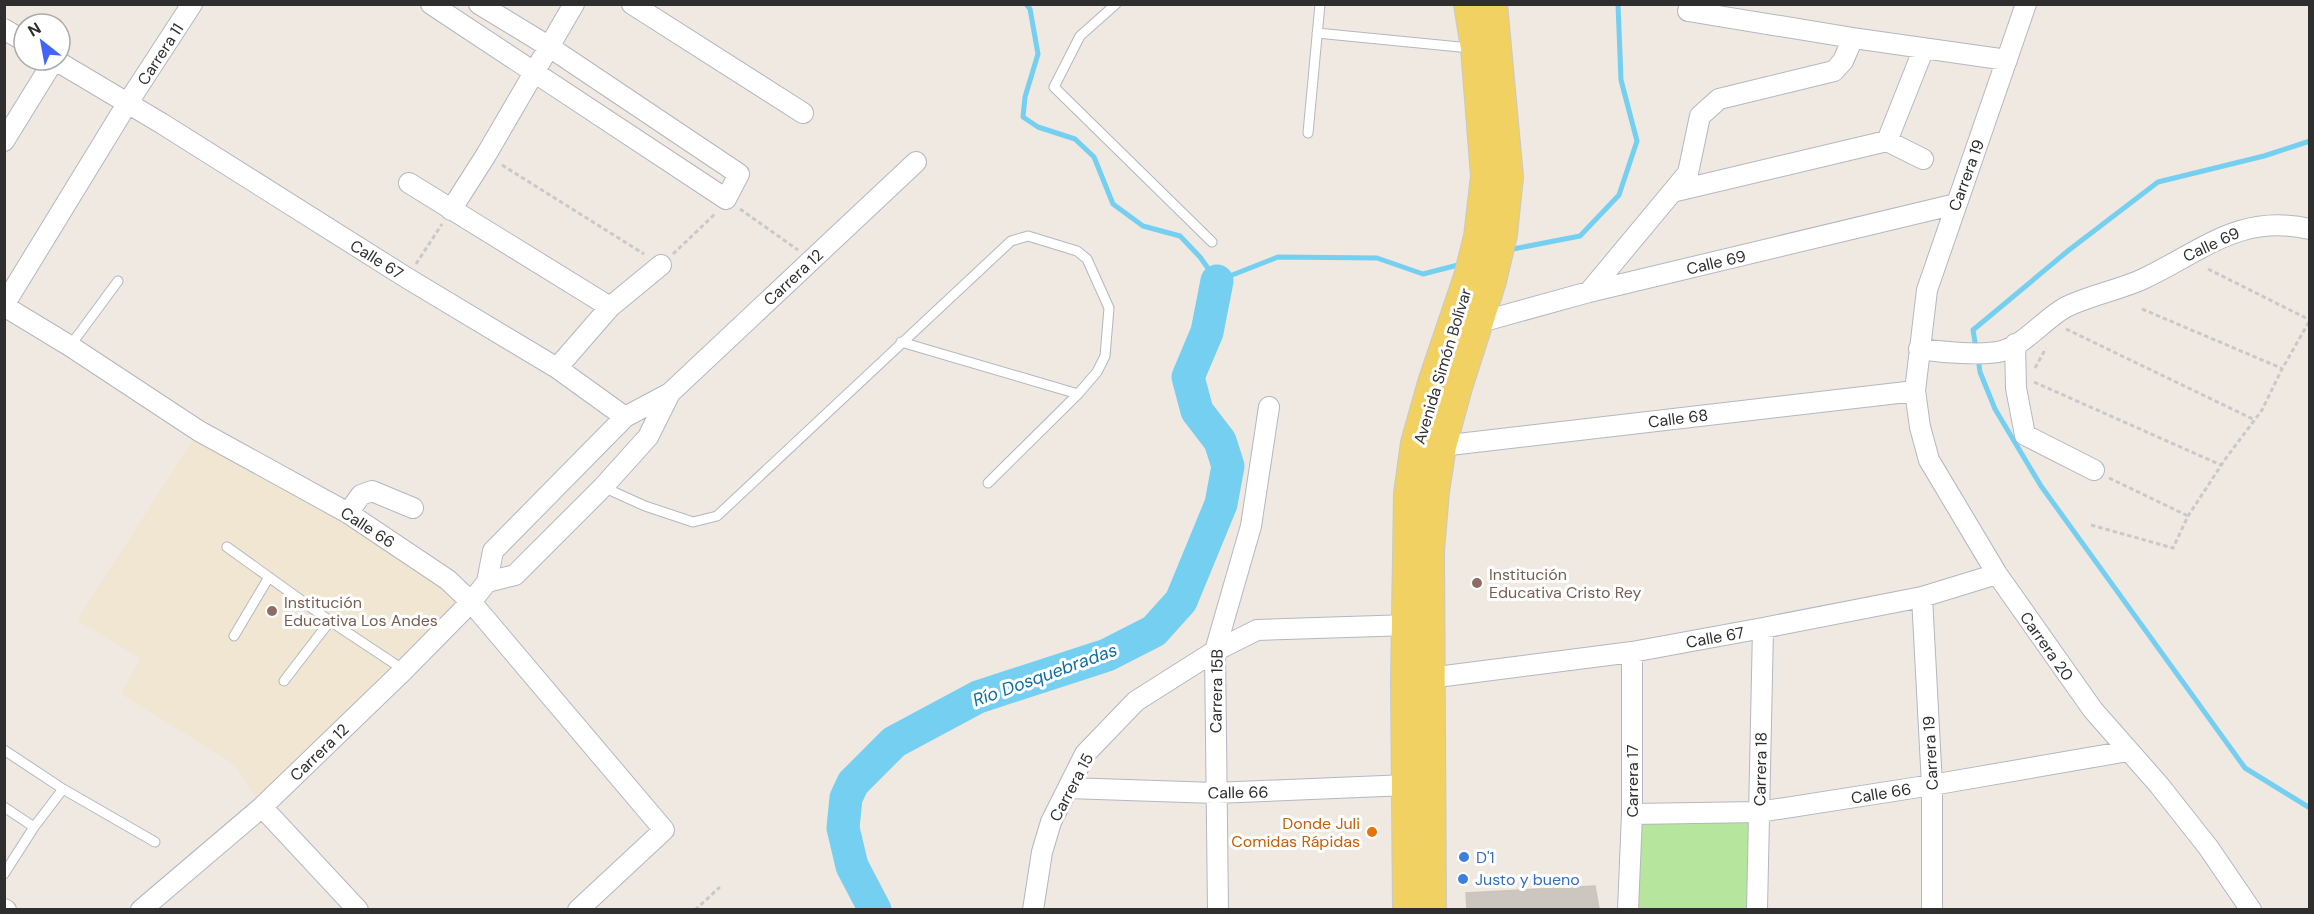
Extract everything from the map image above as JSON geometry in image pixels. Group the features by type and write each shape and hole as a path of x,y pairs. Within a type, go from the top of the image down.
{"main road":[{"name":"Avenida Simón Bolívar","path":"1469,4 1476,48 1490,235"},
{"name":"Avenida Simón Bolívar","path":"1431,909 1429,551 1434,491 1441,446 1477,323 1480,279 1490,235 1508,177 1492,4"},
{"name":"Avenida Simón Bolívar","path":"1408,909 1406,681 1409,494 1416,443 1433,383 1480,279"}],"street":[{"name":"Carrera 11","path":"4,306 127,104 192,4"},
{"path":"431,4 726,199 739,174 548,46 479,4"},
{"path":"451,210 486,155 574,4"},
{"path":"632,4 803,113"},
{"name":"Carrera 19","path":"1927,350 1927,290 2026,4"},
{"path":"1688,11 2007,60"},
{"path":"1589,292 1688,173 1700,116 1707,108 1719,99 1834,71 1843,61 1853,38"},
{"path":"1887,141 1924,48"},
{"name":"Calle 67","path":"72,70 556,368 625,417"},
{"path":"6,135 47,72"},
{"path":"1672,192 1887,141 1923,159"},
{"name":"Carrera 12","path":"141,909 262,807 471,602 487,582 493,551 625,417 670,393 916,162"},
{"path":"409,183 610,307"},
{"name":"Calle 69","path":"1477,323 1589,292 1956,204"},
{"name":"Calle 69","path":"1927,350 1988,352 2002,350 2015,344 2067,307 2145,278 2243,228 2272,224 2310,229"},
{"path":"556,368 610,307 661,265"},
{"name":"Calle 66","path":"4,306 70,346 199,431 348,513 448,580 471,602 664,830 578,909"},
{"path":"2015,344 2016,388 2025,435 2094,470"},
{"name":"Carrera 20","path":"1927,350 1915,391 1920,427 1929,460 1997,574 2093,710 2159,785 2208,847 2251,909"},
{"name":"Calle 68","path":"1441,446 1915,391"},
{"name":"Carrera 12","path":"487,582 515,575 603,487 648,437 670,393"},
{"name":"Carrera 15B","path":"1218,909 1215,651 1251,526 1269,407"},
{"path":"348,513 361,495 372,491 413,508"},
{"name":"Calle 67","path":"1429,678 1632,651 1763,628 1922,597 1997,574"},
{"name":"Carrera 19","path":"1922,597 1932,785 1932,909"},
{"path":"1215,651 1257,630 1408,625"},
{"name":"Carrera 18","path":"1757,909 1763,628"},
{"name":"Carrera 15","path":"1033,909 1042,852 1051,822 1085,754 1136,701 1215,651"},
{"name":"Carrera 17","path":"1628,909 1632,814 1632,651"},
{"name":"Calle 66","path":"1632,814 1759,812 2127,751"},
{"name":"Calle 66","path":"1068,788 1215,794 1407,785"},
{"path":"262,807 357,909"}],"lane":[{"path":"1116,4 1080,36 1054,87 1212,242"},
{"path":"1308,134 1320,4"},
{"path":"1317,33 1476,48"},
{"path":"603,487 645,506 693,522 717,516 1011,241 1028,236 1077,251 1087,259 1109,308 1105,356 1097,372 1078,394 988,483"},
{"path":"70,346 118,281"},
{"path":"901,342 1078,394"},
{"path":"227,547 330,621 404,670"},
{"path":"234,636 269,577"},
{"path":"284,681 330,621"},
{"path":"4,750 63,789 155,842"},
{"path":"4,874 34,827 63,789"},
{"path":"4,807 34,827"}],"path":[{"path":"486,155 661,265 711,220 726,199 812,260"},
{"path":"407,278 451,210"},
{"path":"2091,525 2173,548 2188,516 2255,420 2310,320 2208,268"},
{"path":"2142,309 2282,369"},
{"path":"2059,326 2255,420"},
{"path":"2034,370 2049,343"},
{"path":"2029,379 2039,386 2222,465"},
{"path":"2094,470 2188,516"},
{"path":"695,909 720,887"}],"shaded area":[{"name":"Institución Educativa Los Andes","path":"199,431 348,513 471,602 262,807 234,764 121,694 140,658 77,620"}],"green space":[{"path":"1759,812 1757,909 1628,910 1632,814"}],"building":[{"path":"1595,886 1599,909 1467,909 1466,893"}],"waterway":[{"path":"1026,4 1030,9 1038,54 1025,97 1023,117 1038,127 1075,139 1094,157 1113,204 1143,226 1180,236 1200,257 1217,281 1278,257 1377,258 1423,274 1462,264"},
{"path":"1508,250 1580,236 1619,195 1637,141 1621,80 1618,4"},
{"path":"1976,348 1973,330 2069,250 2158,182 2264,156 2310,141"},
{"name":"Río Dosquebradas","path":"875,910 852,866 843,828 846,798 853,783 894,742 978,697 1107,655 1154,631 1181,601 1221,504 1228,466 1220,441 1197,411 1188,377 1207,332 1217,281"},
{"path":"1978,358 1980,372 1995,409 2041,486 2245,768 2310,808"}],"place":[{"name":"Institución Educativa Cristo Rey","path":"1477,583"},
{"name":"Institución Educativa Los Andes","path":"272,611"},
{"name":"Donde Juli Comidas Rápidas","path":"1372,832"},
{"name":"D'1","path":"1464,857"},
{"name":"Justo y bueno","path":"1463,879"}]}
